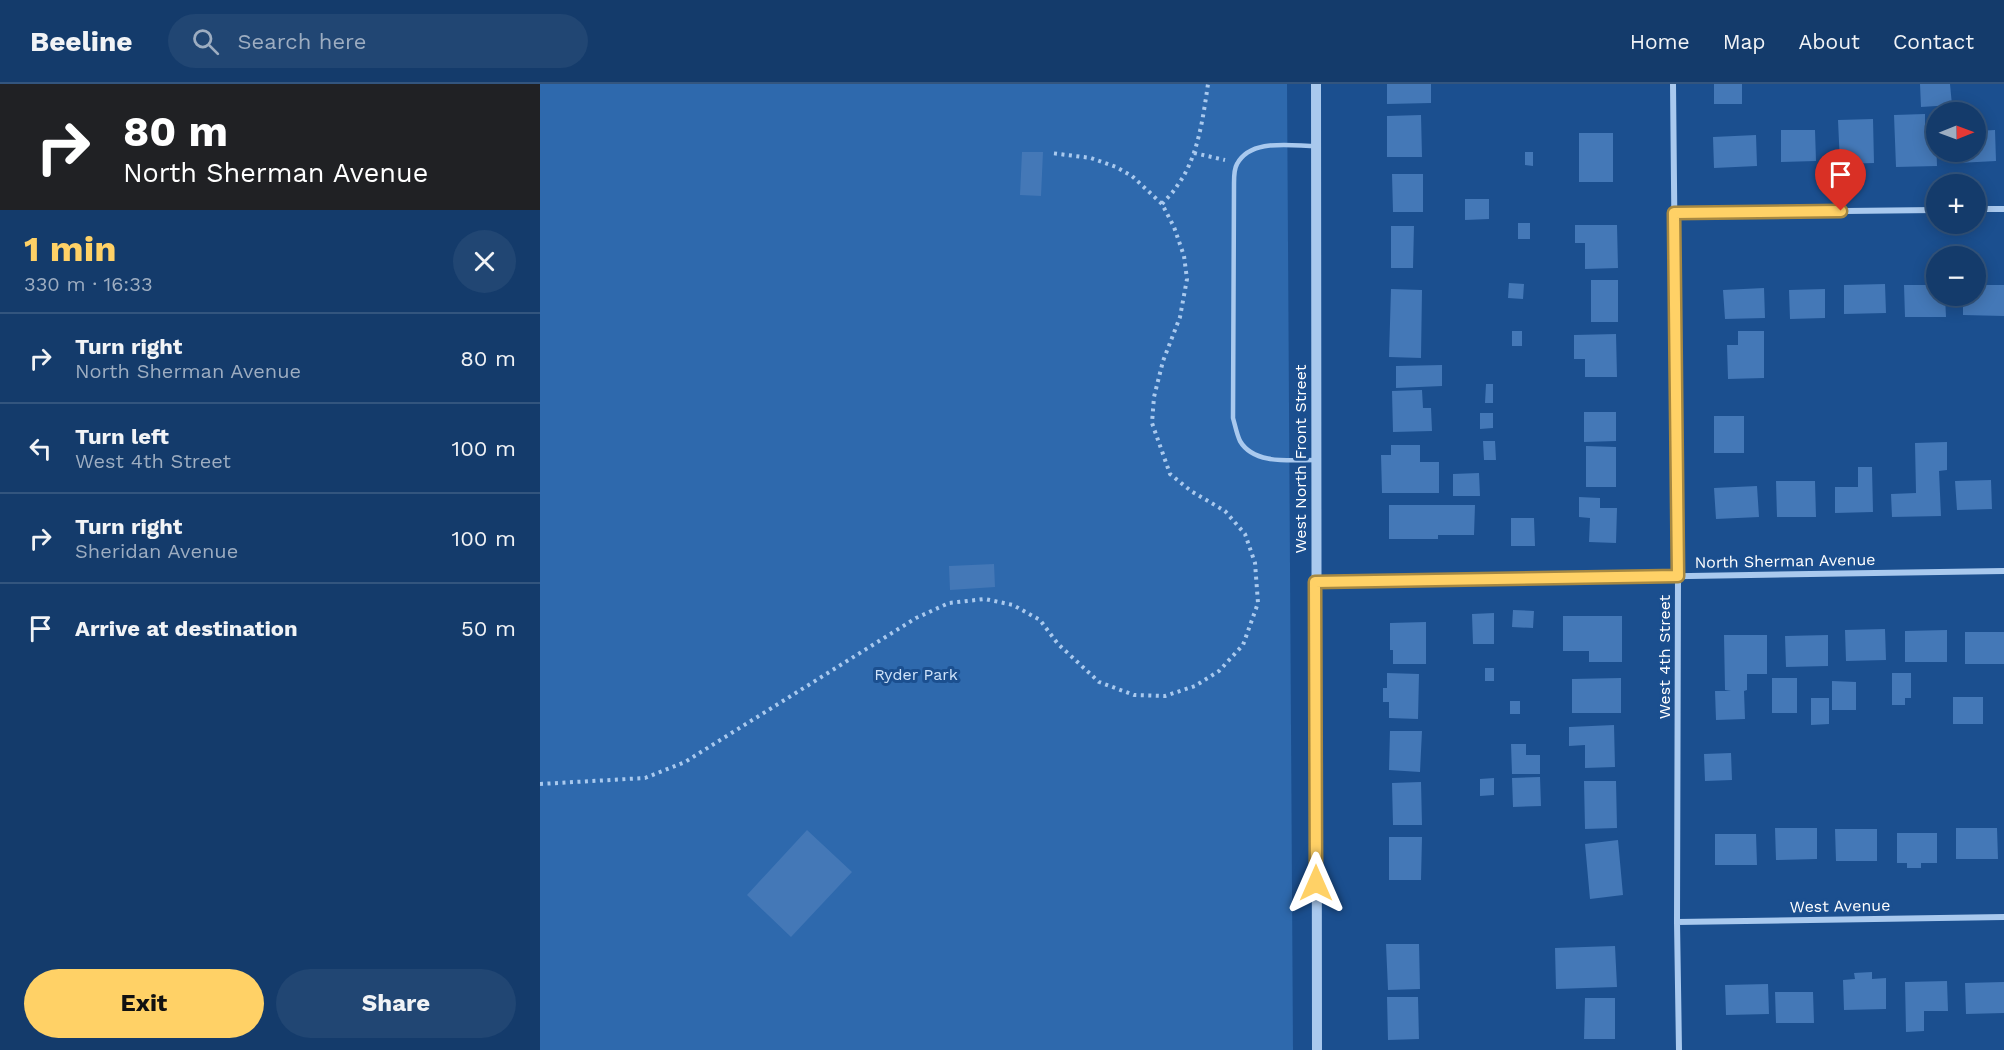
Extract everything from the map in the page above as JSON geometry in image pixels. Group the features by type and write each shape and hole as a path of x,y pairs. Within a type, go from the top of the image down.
{"street":[{"name":"West North Front Street","path":"1316,84 1317,1050"},
{"name":"West 4th Street","path":"1673,84 1678,576 1679,1050"},
{"path":"1986,209 2004,209"},
{"path":"1674,213 1926,210"},
{"name":"North Sherman Avenue","path":"1315,582 2004,570"},
{"name":"West Avenue","path":"1677,922 2004,917"}],"lane":[{"path":"1315,460 1272,459 1252,453 1240,441 1233,418 1236,166 1244,155 1258,147 1316,146"}],"path":[{"path":"1162,204 1178,186 1194,153 1208,84"},
{"path":"540,784 645,778 685,762 916,618 949,603 985,599 1013,605 1040,620 1058,644 1099,682 1134,694 1165,696 1196,686 1220,671 1243,645 1258,603 1255,563 1245,534 1225,511 1191,491 1170,474 1152,423 1154,398 1163,361 1180,317 1187,279 1184,255 1174,227 1162,204 1138,182 1116,167 1091,158 1051,153"},
{"path":"1194,153 1223,159 1236,166"}],"green space":[{"name":"Ryder Park","path":"540,84 1287,84 1293,1050 540,1050"}],"building":[{"path":"1387,84 1431,84 1431,103 1387,104"},
{"path":"1714,84 1742,84 1742,104 1714,104"},
{"path":"1920,84 1950,84 1952,102 1926,102 1926,107 1921,107"},
{"path":"1925,114 1926,162 1937,162 1937,166 1896,167 1894,115"},
{"path":"1421,115 1422,157 1387,157 1387,116"},
{"path":"1873,119 1874,163 1840,164 1838,120"},
{"path":"1781,130 1815,130 1816,161 1781,162"},
{"path":"1986,130 1995,130 1996,161 1986,162"},
{"path":"1579,133 1613,133 1613,182 1579,182"},
{"path":"1756,135 1757,166 1714,168 1713,137"},
{"path":"1022,152 1043,152 1041,196 1020,195"},
{"path":"1525,152 1533,152 1533,166 1525,165"},
{"path":"1392,174 1423,174 1423,212 1393,212"},
{"path":"1465,199 1489,199 1489,219 1465,220"},
{"path":"1518,223 1530,223 1530,239 1518,239"},
{"path":"1575,225 1617,225 1618,268 1585,269 1585,243 1575,243"},
{"path":"1391,226 1414,226 1413,268 1391,268"},
{"path":"1591,280 1618,280 1618,322 1591,322"},
{"path":"1509,283 1524,284 1523,299 1508,298"},
{"path":"1885,284 1886,313 1844,314 1844,285"},
{"path":"1904,285 1926,285 1926,306 1945,306 1946,317 1905,317"},
{"path":"1986,285 2004,285 2004,316 1963,315 1963,306 1986,306"},
{"path":"1764,288 1765,318 1725,319 1723,290"},
{"path":"1391,289 1422,290 1421,358 1389,357"},
{"path":"1825,289 1825,318 1790,319 1789,290"},
{"path":"1512,331 1522,331 1522,346 1512,346"},
{"path":"1738,331 1764,331 1764,378 1728,379 1727,345 1738,345"},
{"path":"1616,334 1617,377 1585,377 1585,359 1574,359 1574,335"},
{"path":"1442,365 1442,386 1396,388 1396,366"},
{"path":"1486,384 1493,384 1493,403 1485,403"},
{"path":"1422,390 1423,408 1431,408 1432,431 1393,432 1392,391"},
{"path":"1584,412 1616,412 1616,441 1584,442"},
{"path":"1480,413 1493,413 1493,428 1480,429"},
{"path":"1714,416 1744,416 1744,453 1714,453"},
{"path":"1483,441 1495,441 1496,460 1484,460"},
{"path":"1947,442 1947,470 1939,471 1941,516 1892,517 1891,494 1916,493 1915,443"},
{"path":"1391,445 1420,445 1420,462 1439,462 1439,493 1382,493 1381,455 1391,455"},
{"path":"1586,446 1616,447 1616,487 1586,487"},
{"path":"1858,467 1872,467 1873,512 1835,513 1835,487 1858,487"},
{"path":"1479,473 1480,496 1453,496 1453,474"},
{"path":"1991,480 1992,509 1957,510 1955,481"},
{"path":"1776,481 1815,481 1816,517 1777,517"},
{"path":"1757,486 1759,517 1716,519 1714,488"},
{"path":"1579,497 1600,498 1600,508 1617,508 1616,543 1589,542 1590,518 1579,517"},
{"path":"1389,505 1475,505 1474,535 1438,535 1438,539 1389,539"},
{"path":"1511,518 1534,518 1535,546 1511,546"},
{"path":"994,564 995,587 950,590 949,566"},
{"path":"1513,610 1534,611 1533,628 1512,627"},
{"path":"1494,613 1494,644 1473,644 1472,614"},
{"path":"1563,616 1622,616 1622,662 1589,662 1589,651 1563,651"},
{"path":"1426,622 1426,664 1393,664 1393,650 1390,650 1390,623"},
{"path":"1885,629 1886,660 1846,661 1845,630"},
{"path":"1947,630 1947,662 1905,662 1905,631"},
{"path":"1965,632 2004,632 2004,664 1965,664"},
{"path":"1724,635 1767,635 1767,674 1747,674 1747,690 1744,691 1745,719 1716,720 1715,691 1731,691 1725,690"},
{"path":"1828,635 1828,666 1786,667 1785,636"},
{"path":"1485,668 1494,668 1494,681 1485,681"},
{"path":"1387,673 1419,674 1418,719 1389,718 1389,702 1383,702 1383,688 1387,688"},
{"path":"1892,673 1911,673 1911,698 1905,698 1905,705 1892,705"},
{"path":"1621,678 1621,713 1572,713 1572,679"},
{"path":"1772,678 1797,678 1797,713 1772,713"},
{"path":"1832,681 1856,682 1856,710 1832,710"},
{"path":"1953,697 1983,697 1983,724 1953,724"},
{"path":"1811,698 1829,698 1829,724 1811,725"},
{"path":"1510,701 1520,701 1520,714 1510,714"},
{"path":"1614,725 1615,767 1585,768 1585,745 1569,746 1569,727"},
{"path":"1390,731 1422,731 1420,772 1389,770"},
{"path":"1511,744 1526,744 1526,755 1540,755 1540,774 1512,774"},
{"path":"1731,753 1732,780 1705,781 1704,754"},
{"path":"1540,777 1541,806 1513,807 1512,778"},
{"path":"1494,778 1494,795 1480,796 1480,779"},
{"path":"1584,781 1616,781 1617,828 1585,829"},
{"path":"1421,782 1422,825 1393,825 1392,783"},
{"path":"1775,828 1817,828 1817,859 1776,860"},
{"path":"1956,828 1997,828 1998,859 1956,859"},
{"path":"1835,829 1877,829 1877,861 1836,861"},
{"path":"807,830 852,872 791,937 747,895"},
{"path":"1897,833 1937,833 1937,863 1921,863 1921,868 1907,868 1907,863 1897,863"},
{"path":"1715,834 1756,834 1757,865 1715,865"},
{"path":"1389,837 1422,837 1421,880 1389,880"},
{"path":"1618,840 1623,895 1590,899 1585,844"},
{"path":"1386,944 1419,944 1420,989 1388,990"},
{"path":"1615,946 1617,987 1556,989 1555,948"},
{"path":"1872,972 1872,979 1886,978 1886,1009 1844,1010 1843,980 1855,979 1854,973"},
{"path":"1947,981 1948,1011 1924,1011 1924,1031 1906,1032 1905,982"},
{"path":"2004,982 2004,1013 1966,1014 1965,983"},
{"path":"1768,984 1769,1014 1726,1015 1725,985"},
{"path":"1775,992 1813,992 1814,1023 1776,1023"},
{"path":"1387,997 1418,997 1419,1039 1388,1040"},
{"path":"1585,998 1615,998 1615,1039 1584,1039"}],"route":[{"path":"1316,883 1315,582 1678,576 1674,213 1841,211"}]}
